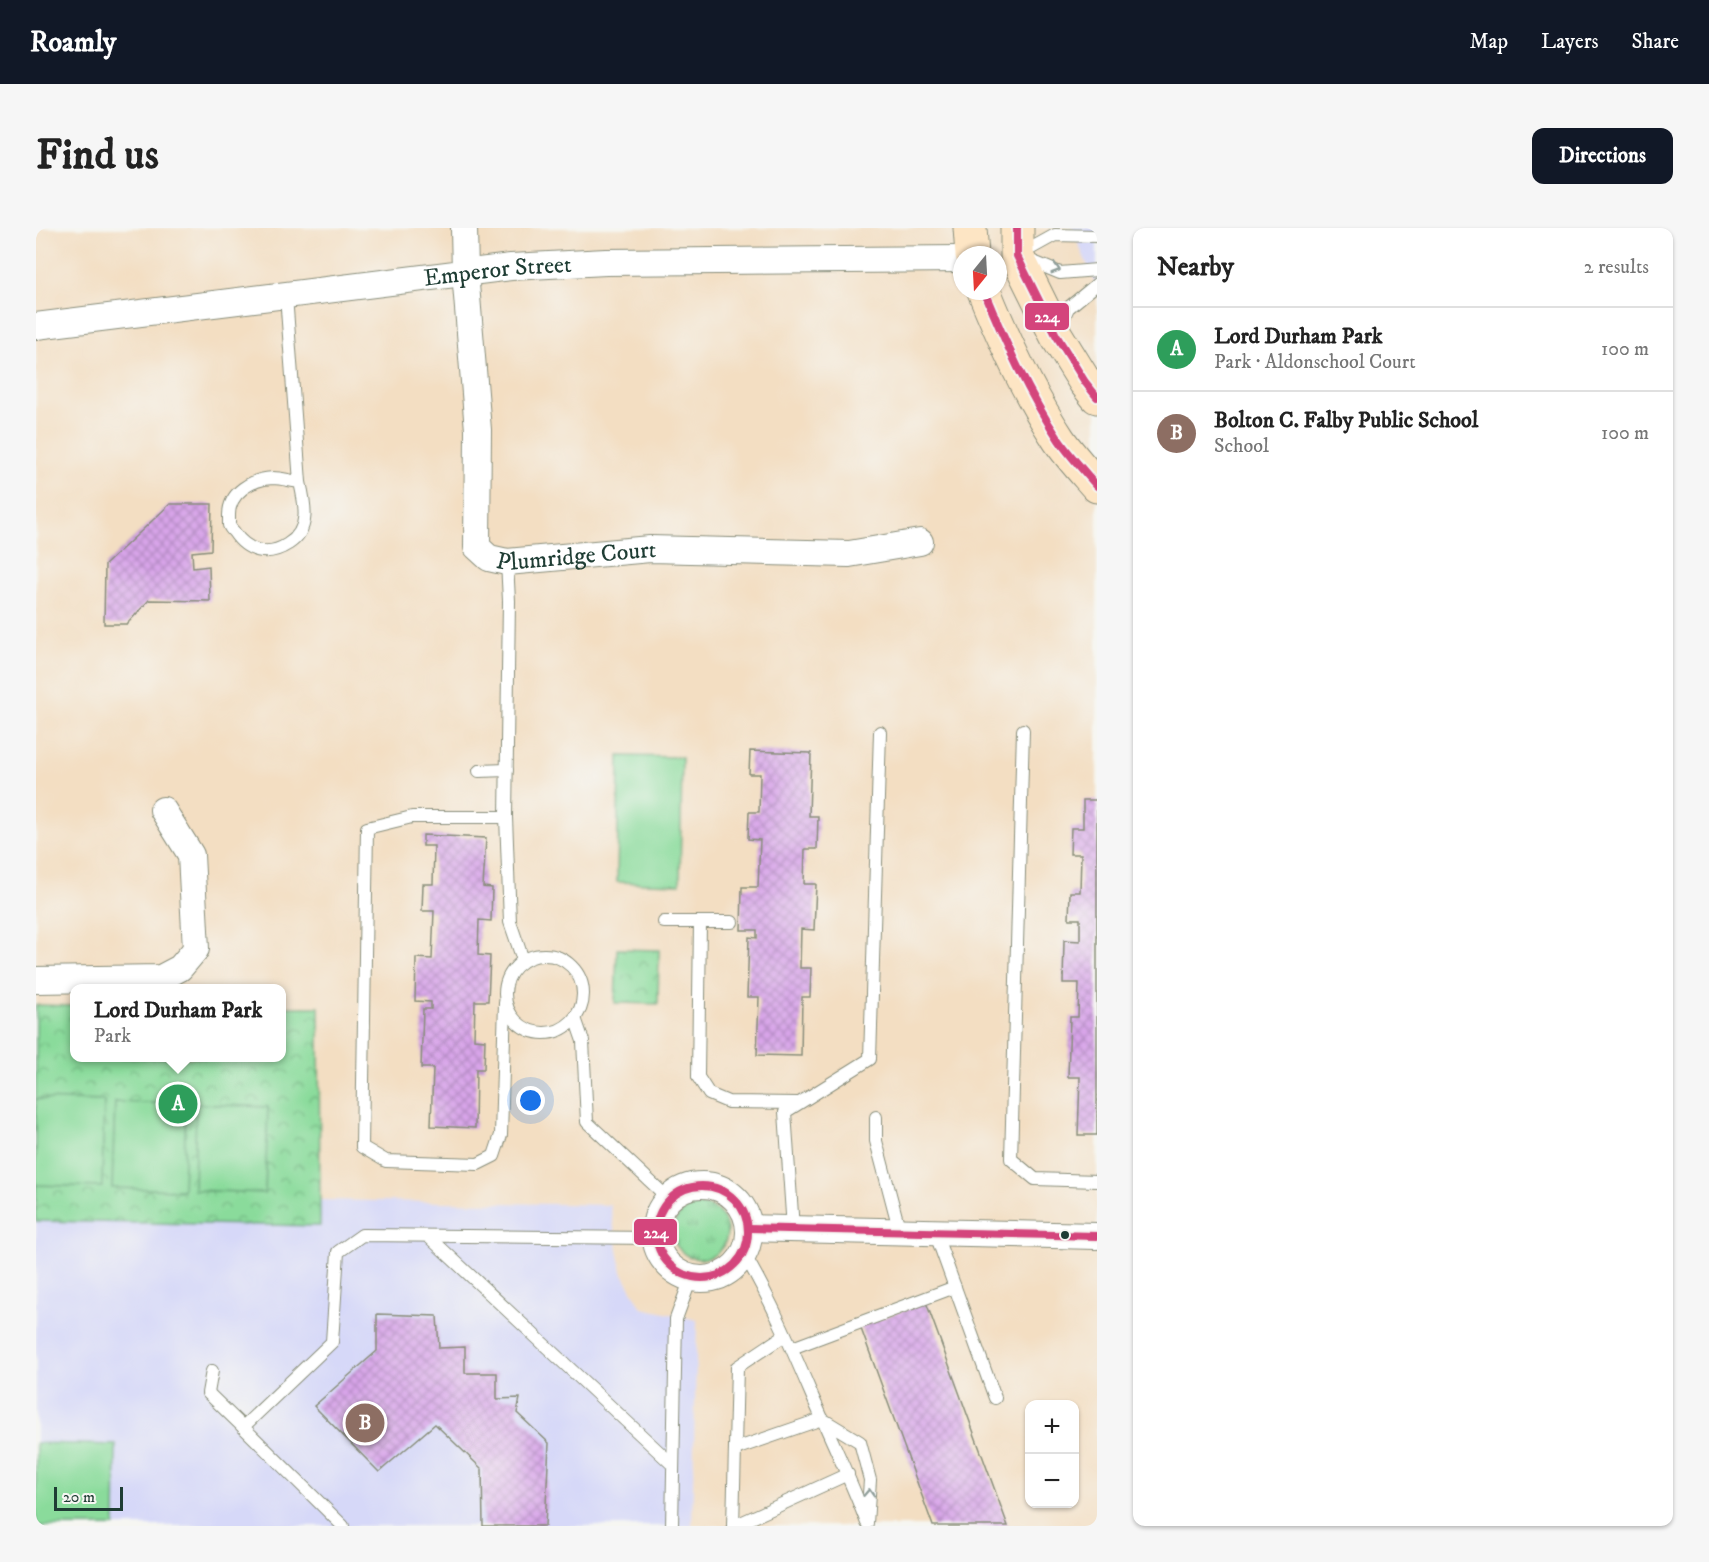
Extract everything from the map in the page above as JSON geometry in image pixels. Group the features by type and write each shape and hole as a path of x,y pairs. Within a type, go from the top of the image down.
{"main road":[{"path":"970,228 971,246"},
{"path":"1011,247 1056,334 1097,398"},
{"path":"988,300 1004,340 1042,413 1060,442 1097,486"}],"street":[{"path":"464,228 465,272"},
{"name":"Emperor Street","path":"36,326 511,267 606,262 953,259"},
{"name":"Plumridge Court","path":"465,272 478,430 477,547 489,558 507,562 650,549 849,554 920,542"},
{"path":"36,980 161,978 180,968 196,949 191,855 163,810"},
{"path":"704,1186 720,1189 733,1197 743,1209 749,1228 744,1254 722,1275 707,1279 692,1278 678,1273 667,1264 659,1252 655,1238 659,1212 675,1194 689,1187 704,1186"},
{"path":"749,1228 1097,1236"}],"lane":[{"path":"1011,247 1055,235 1097,236"},
{"path":"1011,247 1060,273 1097,270"},
{"path":"1056,334 1068,308 1097,284"},
{"path":"286,296 305,522 296,540 278,551 258,551 240,542 229,524 229,507 238,491 255,481 274,478 300,482"},
{"path":"507,562 509,601 506,817 510,922 523,960"},
{"path":"1023,730 1011,1159 1035,1179 1097,1181"},
{"path":"793,1229 785,1112 870,1059 880,732"},
{"path":"479,771 507,770"},
{"path":"505,1003 510,1015 529,1031 554,1032 565,1027 575,1018 582,1006 583,992 580,979 573,967 562,959 549,955 536,955 523,960 513,968 507,979 504,991 501,1135 494,1156 478,1164 386,1161 362,1147 367,828 412,817 506,817"},
{"path":"664,922 732,922"},
{"path":"700,922 698,1077 709,1094 728,1102 798,1104"},
{"path":"575,1018 583,1041 587,1122 669,1199"},
{"path":"876,1117 876,1141 900,1232"},
{"path":"935,1232 995,1398"},
{"path":"243,1427 332,1342 338,1252 362,1235 655,1238"},
{"path":"428,1236 673,1465"},
{"path":"744,1254 761,1283 792,1348 868,1524"},
{"path":"672,1526 676,1319 692,1278"},
{"path":"792,1348 955,1287"},
{"path":"785,1335 737,1366 734,1526 848,1474"},
{"path":"212,1371 208,1393 343,1526"},
{"path":"735,1449 822,1419"},
{"path":"822,1419 860,1442 870,1480 868,1524"}],"shaded area":[{"path":"1072,228 1097,228 1097,288"},
{"path":"320,1200 610,1205 622,1272 642,1308 697,1320 692,1526 36,1526 36,1221 319,1226"}],"green space":[{"path":"619,756 682,757 680,884 617,882"},
{"path":"617,949 659,950 658,1004 615,1003"},
{"path":"36,1005 70,1006 70,1062 286,1062 286,1007 319,1007 320,1226 36,1221"},
{"path":"36,1099 104,1101 102,1187 36,1185"},
{"path":"115,1102 186,1104 183,1190 112,1188"},
{"path":"196,1104 268,1107 265,1193 194,1190"},
{"path":"695,1205 705,1205 715,1209 723,1217 727,1232 723,1247 715,1255 705,1259 695,1259 685,1255 677,1247 673,1237 673,1227 677,1217 685,1209"},
{"path":"36,1443 116,1445 115,1526 36,1526"}],"building":[{"path":"170,504 212,504 211,550 192,552 193,568 209,566 210,601 149,600 127,624 104,624 105,565"},
{"path":"750,751 811,753 809,816 818,816 817,849 805,849 804,884 816,884 814,930 801,929 800,968 811,968 810,997 802,997 801,1056 757,1055 759,997 747,997 749,937 757,938 757,930 741,930 742,887 758,887 760,840 748,839 749,812 759,812 760,774 749,774"},
{"path":"1083,800 1097,800 1097,1135 1078,1135 1080,1077 1068,1077 1070,1017 1078,1017 1079,983 1063,983 1064,940 1080,941 1080,919 1069,919 1070,892 1080,892 1081,854 1070,854 1071,828 1083,828"},
{"path":"423,835 486,838 483,887 492,888 491,921 479,920 478,955 490,956 488,1001 475,1001 474,1039 485,1040 484,1069 476,1069 475,1128 431,1126 433,1068 421,1068 423,1009 431,1009 431,1002 415,1001 416,958 432,959 434,911 422,911 423,884 433,884 434,846 423,846"},
{"path":"926,1302 1008,1526 933,1526 860,1326"},
{"path":"377,1314 437,1316 439,1348 465,1347 465,1373 497,1373 497,1399 520,1398 517,1413 549,1443 545,1526 483,1526 482,1469 435,1424 379,1472 314,1406 377,1351"}],"transit line":[{"name":"224","path":"1017,228 1017,256 1056,335 1097,397"},
{"name":"224","path":"988,300 1037,404 1063,446 1097,486"},
{"name":"224","path":"693,1186 711,1186 728,1193 741,1206 748,1223 748,1232 748,1241 741,1258 728,1271 711,1278 693,1278 676,1271 663,1258 656,1241 656,1223 663,1206 676,1193 693,1186"},
{"name":"224","path":"749,1228 1097,1236"}],"place":[{"name":"Lord Durham Park","path":"178,1104"},
{"name":"Bolton C. Falby Public School","path":"365,1423"}]}
